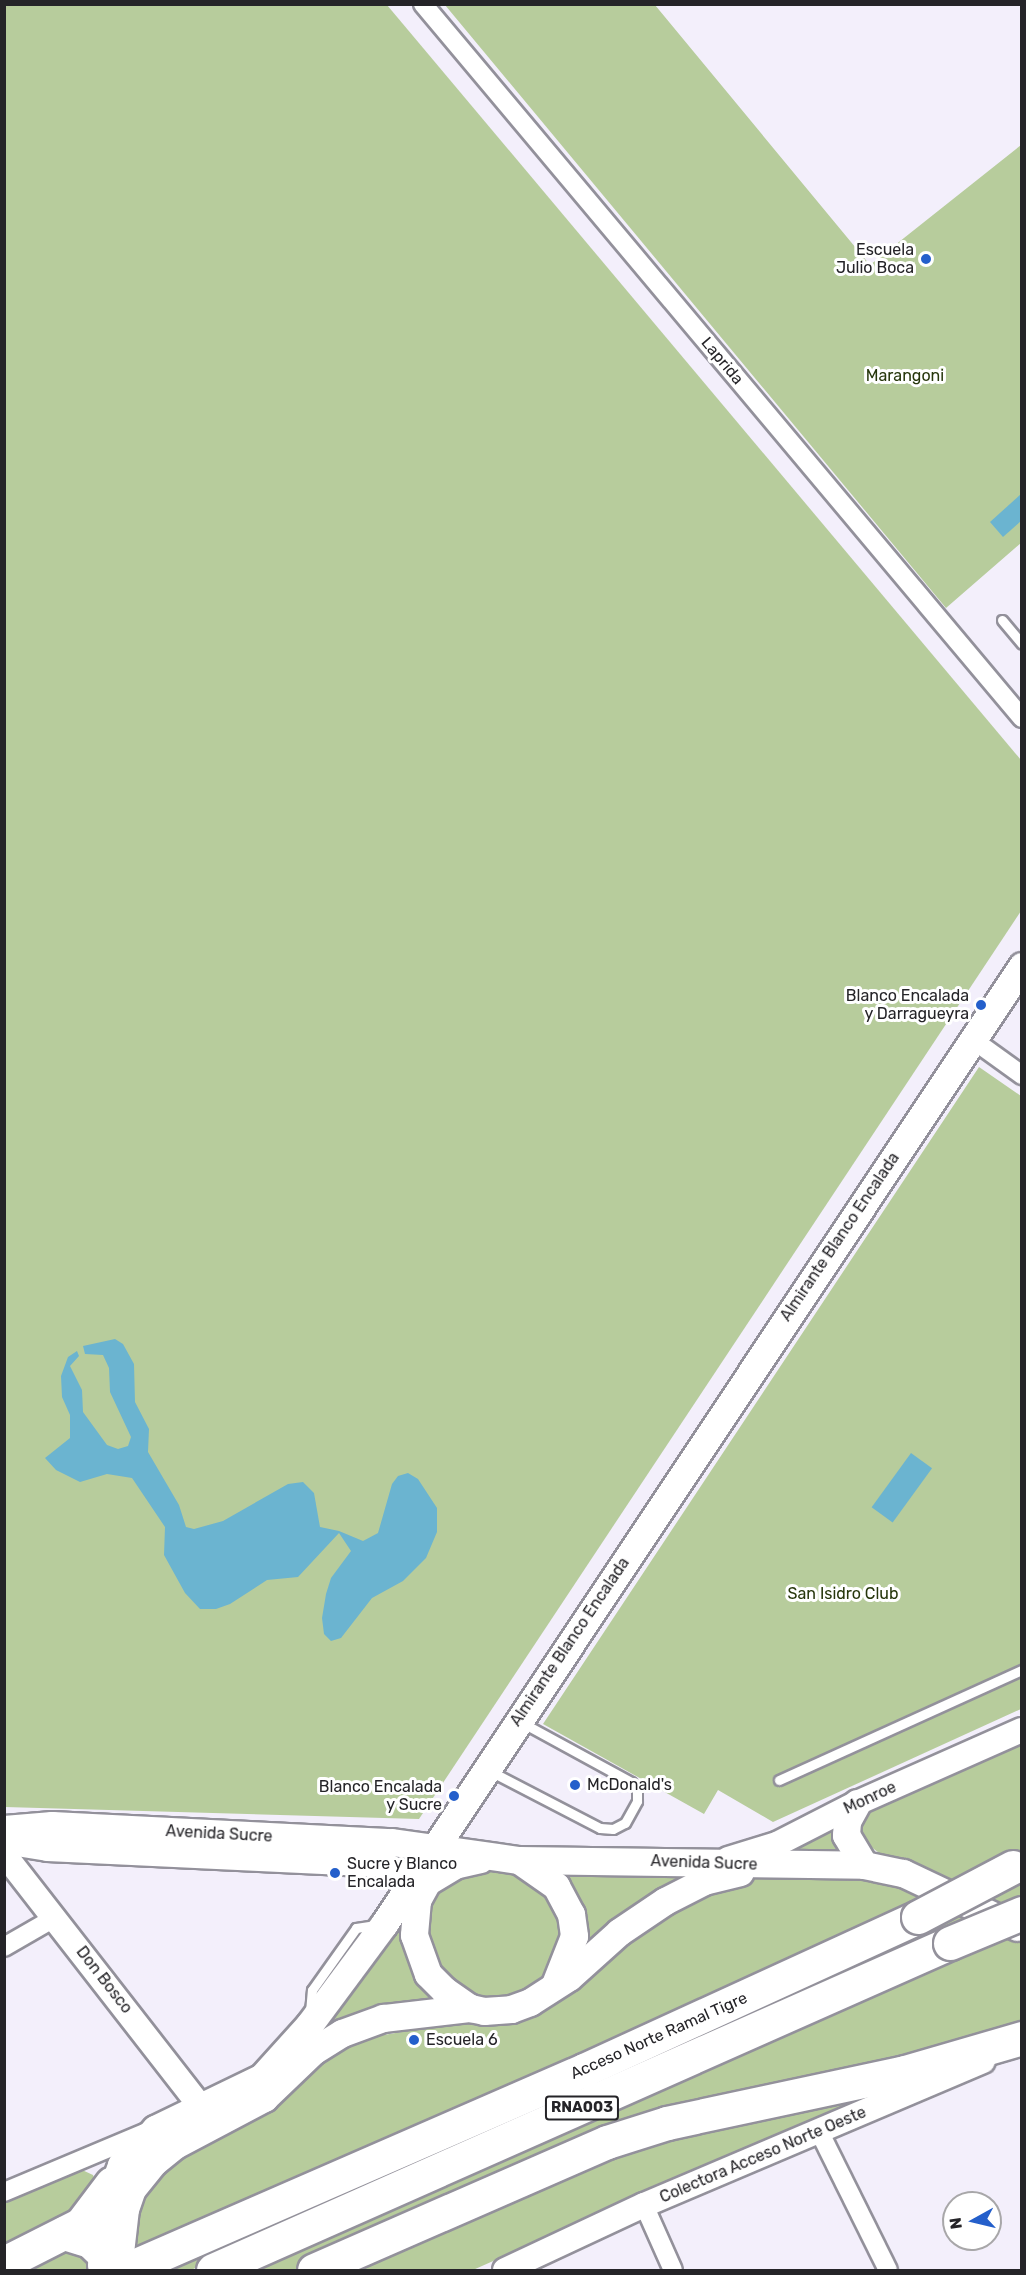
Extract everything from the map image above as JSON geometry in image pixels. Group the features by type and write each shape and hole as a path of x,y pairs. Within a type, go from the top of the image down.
{"highway":[{"name":"Acceso Norte Ramal Tigre","path":"118,2265 584,2070 918,1917 1017,1865"},
{"name":"Acceso Norte Ramal Tigre","path":"213,2271 1022,1913"},
{"path":"315,2271 607,2142 668,2123 905,2072 1022,2040"},
{"path":"4,2264 81,2224 96,2208 111,2183"},
{"path":"64,2233 79,2235 118,2265"}],"main road":[{"name":"Almirante Blanco Encalada","path":"118,2265 111,2183 121,2165 154,2129 262,2078 309,2025 384,1924 417,1890 433,1849 972,1039 1020,971"},
{"path":"857,1803 847,1821 846,1835 864,1865"},
{"name":"Avenida Sucre","path":"4,1829 52,1826 392,1842 489,1858"},
{"name":"Avenida Sucre","path":"4,1840 47,1847 362,1861 388,1866 417,1890"},
{"path":"118,2265 125,2209 132,2189 148,2168 175,2145 264,2098 313,2051 342,2033 383,2018 469,2013 511,2009 552,1988 563,1971 574,1936 571,1914 556,1886 519,1860 489,1858 455,1865 417,1890 414,1935 428,1974 469,2013"},
{"name":"Avenida Sucre","path":"519,1860 718,1862 780,1866 864,1865 903,1873 1022,1930"},
{"name":"Avenida Sucre","path":"552,1988 619,1932 665,1901 722,1876 780,1866"}],"street":[{"name":"Laprida","path":"423,4 1021,718"},
{"path":"972,1039 1022,1076"},
{"name":"Monroe","path":"718,1862 777,1844 857,1803 1022,1730"},
{"name":"Don Bosco","path":"4,1854 56,1917 201,2107"},
{"path":"4,1947 56,1917"},
{"name":"Colectora Acceso Norte Oeste","path":"505,2271 644,2205 819,2132 1022,2040"},
{"path":"4,2192 154,2129"},
{"path":"819,2132 888,2271"},
{"path":"644,2205 673,2271"}],"lane":[{"path":"1002,620 1022,644"},
{"path":"779,1780 1022,1670"},
{"path":"486,1769 600,1828 613,1829 625,1823 637,1801 637,1789 631,1782 518,1720"},
{"path":"342,2033 389,2029"}],"green space":[{"path":"5,5 387,5 1021,760 1021,911 419,1819 5,1807"},
{"name":"Marangoni","path":"445,5 655,5 870,265 1021,145 1021,543 946,608"},
{"name":"San Isidro Club","path":"979,1067 1021,1096 1021,1709 773,1822 718,1790 704,1814 543,1724"},
{"path":"1021,1736 1021,1912 952,1880 883,1856 866,1843 861,1830 863,1815 870,1803"},
{"path":"833,1823 840,1851 782,1851"},
{"path":"494,1865 520,1871 542,1885 556,1907 562,1933 556,1959 542,1981 520,1995 494,2001 468,1995 446,1981 432,1959 426,1933 432,1907 446,1885 468,1871"},
{"path":"559,1868 708,1874 578,1959"},
{"path":"809,1873 869,1875 1021,1932 1021,2023 929,2052 710,2102 303,2270 237,2270 372,2188 191,2270 154,2270 123,2262 141,2181 342,2042 532,2010 682,1899 737,1880"},
{"path":"406,1914 448,2006 309,2038"},
{"path":"905,2083 830,2112 473,2270 342,2270 591,2157"},
{"path":"80,2169 93,2175 96,2183 65,2219 5,2249 5,2201"},
{"path":"71,2236 94,2270 5,2270"}],"water":[{"path":"1021,494 1021,521 1003,537 990,522"},
{"path":"115,1339 123,1344 134,1364 135,1402 149,1429 148,1452 179,1505 186,1527 194,1529 223,1521 288,1484 303,1482 314,1493 320,1527 339,1531 363,1541 378,1533 392,1484 398,1476 408,1473 418,1479 437,1508 437,1532 426,1558 403,1581 372,1598 341,1638 331,1641 324,1634 322,1618 326,1594 331,1578 351,1551 339,1533 298,1577 267,1580 230,1604 216,1609 200,1609 185,1593 164,1555 165,1527 132,1478 107,1474 80,1482 56,1470 45,1458 70,1438 70,1415 62,1397 61,1376 68,1357 77,1351 79,1356 70,1366 82,1390 83,1412 107,1445 118,1449 128,1446 131,1437 110,1392 109,1368 103,1355 85,1354 83,1346"},
{"path":"911,1453 932,1468 893,1522 872,1507"}],"place":[{"name":"Escuela Julio Boca","path":"926,259"},
{"name":"Blanco Encalada y Darragueyra","path":"981,1005"},
{"name":"McDonald's","path":"575,1785"},
{"name":"Blanco Encalada y Sucre","path":"454,1796"},
{"name":"Sucre y Blanco Encalada","path":"335,1873"},
{"name":"Escuela 6","path":"414,2040"}]}
